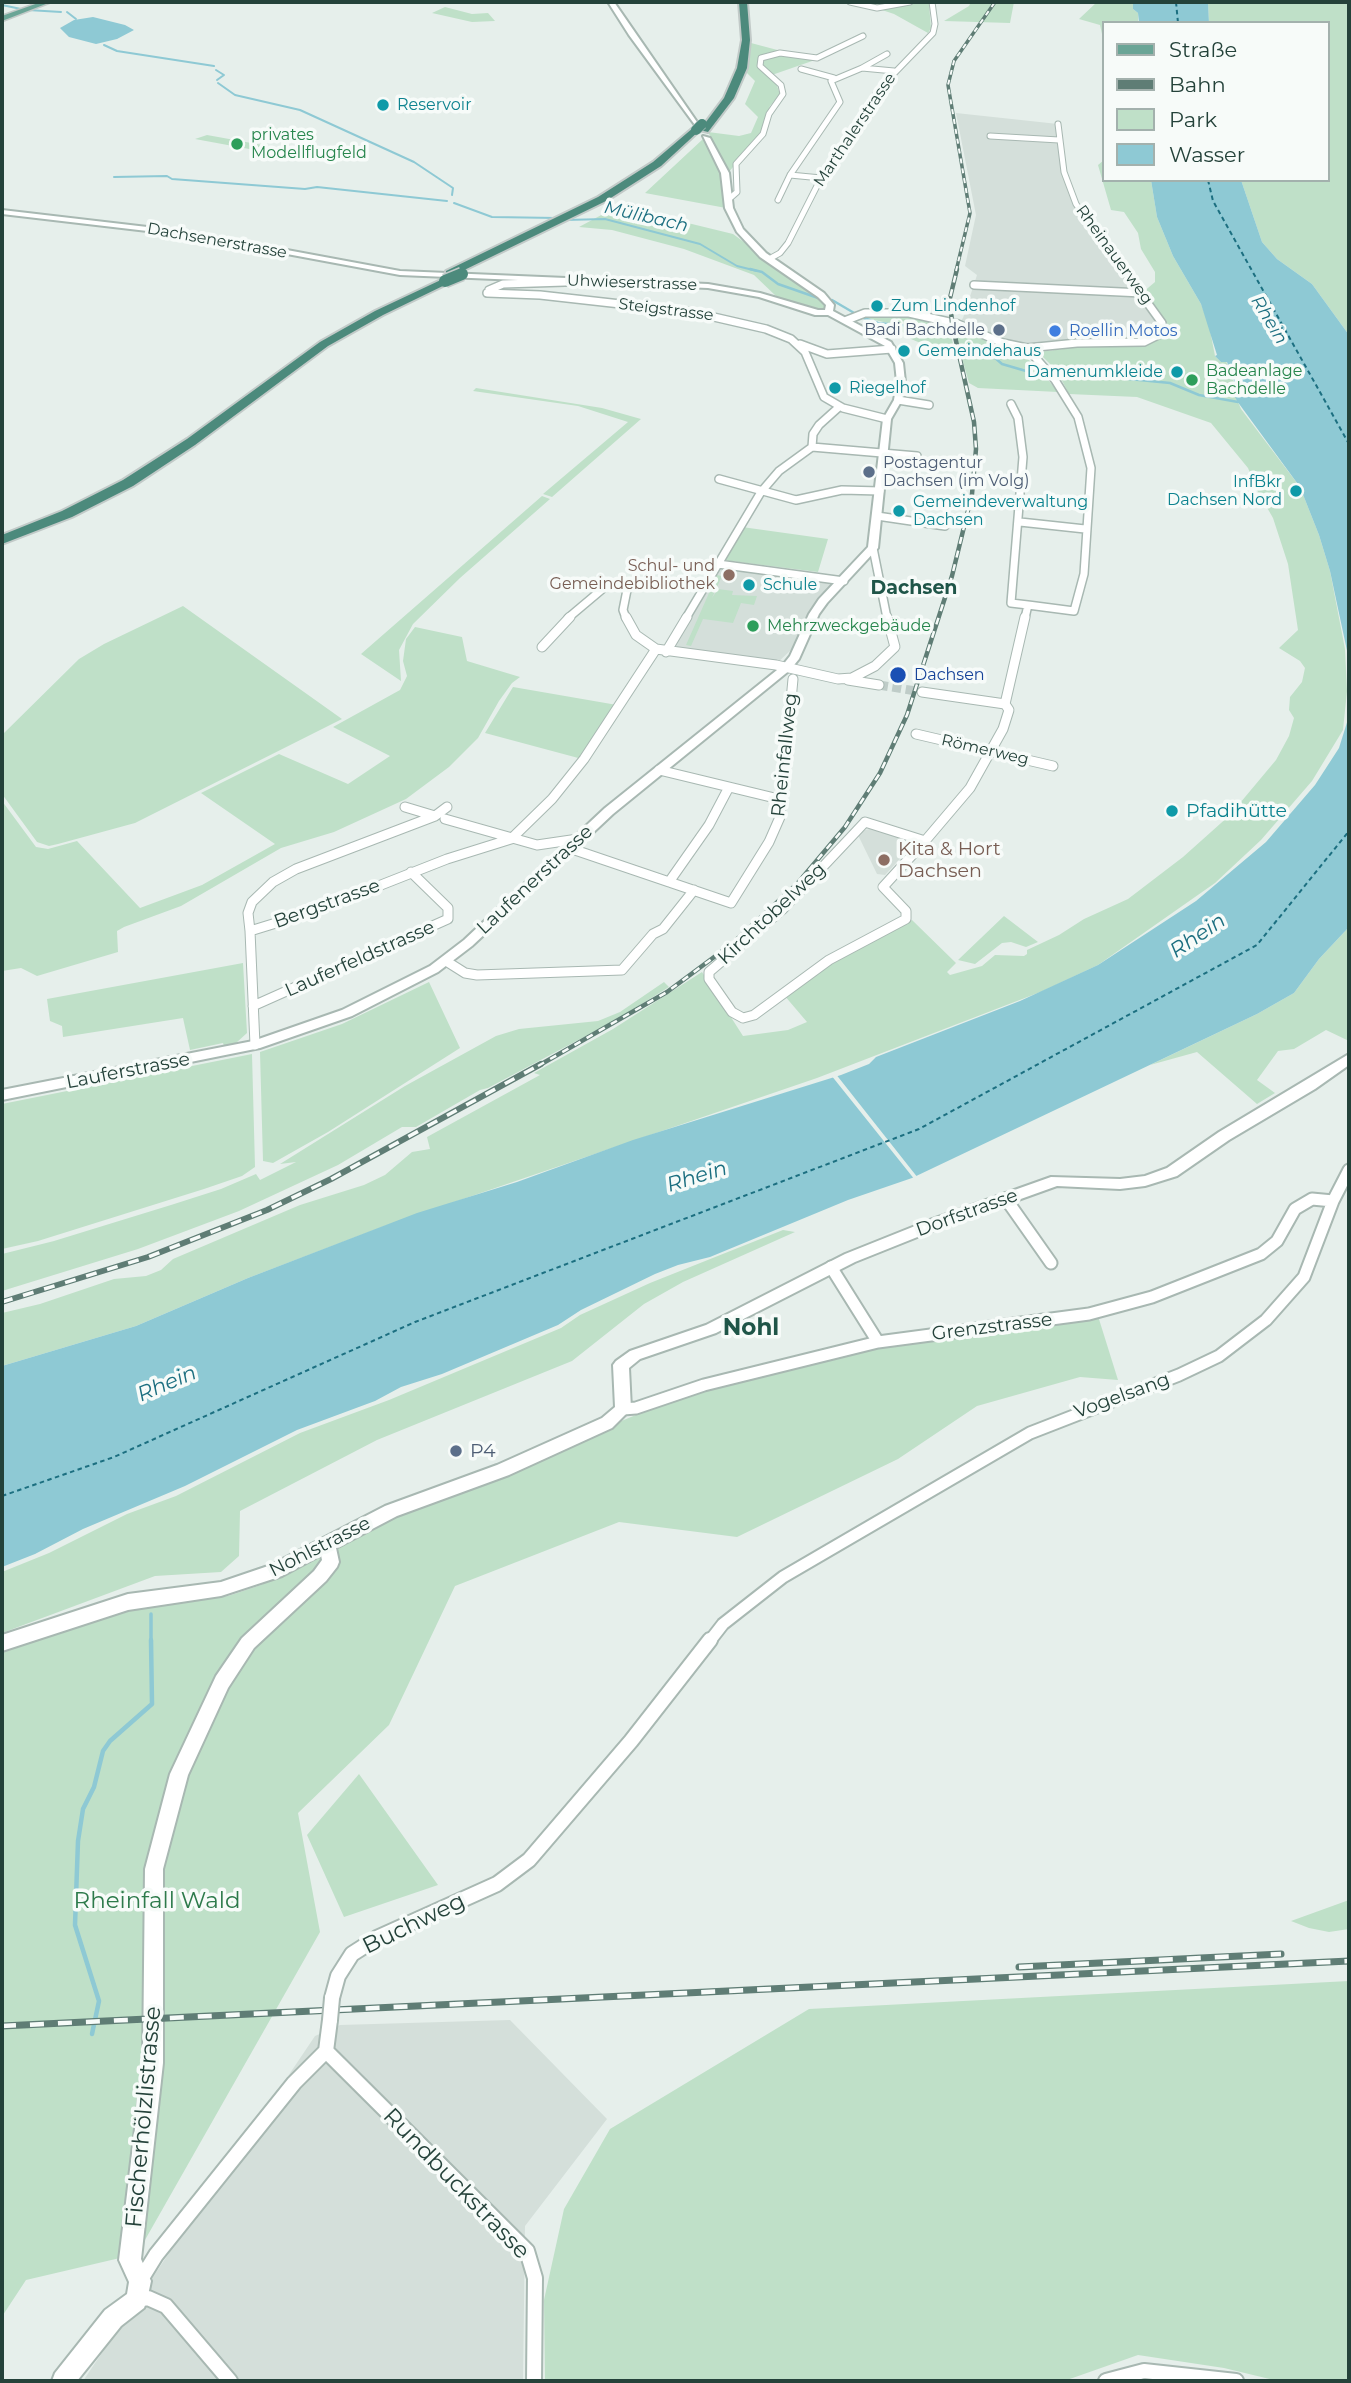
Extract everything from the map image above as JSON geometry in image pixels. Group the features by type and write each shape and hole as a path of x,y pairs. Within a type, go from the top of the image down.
{"highway":[{"path":"701,130 724,92 734,68 739,35 736,2"},
{"path":"440,278 462,274 542,238 652,176 701,130 729,98 742,68 746,40 743,2"},
{"path":"2,538 67,514 128,483 179,450 324,344 440,278 598,205"}],"main road":[{"path":"2,19 47,2"}],"street":[{"path":"611,2 701,130 725,173 732,214 740,230 769,259 821,295 830,305 829,312 850,319 880,338 891,349 902,372 898,400 887,419 873,548 880,592 895,647 875,666 846,680"},
{"path":"850,2 877,8 910,2"},
{"name":"Marthalerstrasse","path":"769,259 780,253 788,243 821,178 862,114 894,71 933,33 935,24 932,2"},
{"path":"729,199 737,192 736,164 763,134 769,114 783,94 781,85 760,66 761,58 780,52 817,58 863,36"},
{"path":"801,69 834,78 862,68 887,54"},
{"path":"862,68 894,71"},
{"path":"778,200 790,175 838,105 839,98 831,84 834,78"},
{"name":"Rheinauerweg","path":"1029,351 1077,342 1127,345 1160,334 1162,323 1076,204 1064,172 1058,124"},
{"path":"990,136 1059,140"},
{"path":"790,175 821,178"},
{"name":"Dachsenerstrasse","path":"2,212 190,234 352,266 440,278"},
{"name":"Uhwieserstrasse","path":"440,278 596,281 727,288 814,312 829,312"},
{"name":"Steigstrasse","path":"596,281 586,284 508,284 492,288 487,293 540,295 692,312 766,328 797,344 827,354 891,349"},
{"path":"974,285 1142,293"},
{"path":"850,319 862,314 898,312 958,324 1029,351 1046,368 1078,417 1090,456 1091,484 1085,529 1087,534 1084,574 1074,611 1012,603 1023,457 1018,418 1011,404"},
{"path":"797,344 805,352 822,395 839,407 887,419"},
{"path":"898,400 929,405"},
{"path":"812,447 813,434 819,425 839,407"},
{"path":"511,839 576,770 661,650 718,564 761,492 779,471 812,447 917,456"},
{"path":"719,479 761,492 801,500 842,490 880,491"},
{"path":"877,516 945,526"},
{"path":"1020,523 1085,529"},
{"path":"782,671 795,657 814,614 873,548"},
{"path":"718,564 844,581"},
{"path":"542,647 557,629 606,586 616,584 627,590 623,610 630,627 636,635 661,650"},
{"path":"925,841 963,798 992,750 1009,710 1005,704 1028,605"},
{"name":"Rheinfallweg","path":"661,650 796,675 783,800 780,817 769,842 732,903 694,890"},
{"name":"Laufenerstrasse","path":"255,1045 347,1013 446,961 578,839 782,671"},
{"path":"796,675 879,685"},
{"path":"922,692 1005,704"},
{"name":"Römerweg","path":"916,734 1053,766"},
{"path":"659,770 783,800"},
{"path":"668,882 709,825 729,787"},
{"path":"405,807 435,816"},
{"path":"250,931 248,912 251,902 273,881 296,869 435,816 447,807"},
{"path":"445,820 511,839 547,845 578,839"},
{"name":"Kirchtobelweg","path":"864,822 925,841 883,887 908,916 904,922 829,960 748,1017 732,1012 708,976 710,971 783,909 864,822"},
{"name":"Bergstrasse","path":"255,1045 250,931 315,911 411,872 511,839"},
{"path":"446,961 465,973 477,975 622,970 653,934 663,929 694,890 569,848"},
{"name":"Lauferfeldstrasse","path":"253,1006 448,919 448,908 411,872"},
{"name":"Lauferstrasse","path":"2,1095 255,1045"},
{"name":"Dorfstrasse","path":"623,1409 620,1375 625,1361 721,1324 831,1267 935,1224 1055,1181 1120,1184 1145,1181 1172,1172 1224,1136 1310,1086 1349,1059"},
{"name":"Vogelsang","path":"854,1535 1031,1433 1219,1356 1266,1320 1304,1277 1312,1262 1333,1201 1349,1170"},
{"path":"1006,1199 1051,1263"},
{"name":"Grenzstrasse","path":"623,1409 636,1408 704,1385 878,1342 1089,1314 1152,1297 1261,1254 1277,1241 1295,1209 1312,1199 1333,1201"},
{"path":"831,1267 878,1342"},
{"name":"Nohlstrasse","path":"2,1643 128,1602 221,1590 249,1582 391,1511 503,1471 582,1435 607,1423 623,1409"},
{"name":"Buchweg","path":"326,2052 332,1998 338,1976 352,1954 377,1938 497,1884 529,1860 631,1741 723,1624 783,1577 854,1535"},
{"name":"Fischerhölzlistrasse","path":"138,2290 130,2260 153,2063 154,1869 157,1857 179,1774 222,1682 248,1643 320,1576 331,1562 327,1545"},
{"path":"63,2381 138,2290 156,2255 294,2083 326,2052"},
{"name":"Rundbuckstrasse","path":"326,2052 527,2251 535,2278 534,2381"},
{"path":"138,2290 166,2306 230,2381"},
{"path":"1106,2381 1144,2371 1236,2381"}],"shaded area":[{"path":"956,113 1058,124 1064,172 1076,204 1162,328 1152,338 1027,348 958,324 963,318 977,275 965,266 976,215"},
{"path":"719,566 836,582 817,600 804,619 792,649 776,664 675,651 671,646"},
{"name":"Kita & Hort Dachsen","path":"874,828 909,840 911,847 885,875 877,874 858,835"},
{"path":"510,2020 607,2119 525,2226 523,2381 83,2381 315,2036 340,2025"}],"green space":[{"path":"971,2 1014,2 1010,23 944,21 969,6"},
{"path":"1097,2 1133,2 1133,9 1138,13 1138,21 1102,21 1102,34 1100,25 1079,19"},
{"path":"1208,2 1349,2 1349,335 1312,284 1277,259 1262,242 1242,182 1330,182 1330,21 1209,21"},
{"path":"907,3 929,4 931,28 928,33 894,14 879,9"},
{"path":"445,7 472,14 488,13 495,21 472,22 432,13"},
{"path":"751,43 815,60 769,76 776,83 780,94 770,106 760,133 729,172 708,132 739,136 751,133 758,117 745,104 755,81 746,72"},
{"name":"privates Modellflugfeld","path":"207,135 279,148 271,153 195,139"},
{"path":"703,139 724,179 726,208 645,193"},
{"path":"1102,162 1102,179 1098,165"},
{"path":"1103,182 1151,182 1157,217 1173,256 1201,304 1209,325 1215,356 1221,362 1226,361 1241,409 1300,487 1330,571 1345,649 1347,691 1343,730 1312,781 1261,840 1215,883 1098,965 1043,991 817,1078 390,1224 248,1278 136,1326 2,1366 2,1313 40,1304 114,1279 146,1276 161,1270 173,1259 300,1205 364,1185 385,1175 412,1152 430,1149 427,1137 540,1075 534,1073 613,1029 702,972 743,1036 788,1030 807,1022 784,995 830,962 912,920 956,963 947,972 950,975 982,966 995,955 1024,956 1027,950 1128,899 1183,857 1230,815 1276,760 1289,736 1294,718 1289,710 1290,697 1302,682 1305,668 1300,661 1279,648 1298,630 1288,564 1273,518 1248,468 1211,423 1137,397 1069,394 1057,371 1038,352 1064,347 1133,346 1162,328 1142,293 1155,282 1155,272 1141,249 1138,233 1124,212 1111,210"},
{"path":"618,206 733,234 828,307 825,311 818,311 778,298 754,275 684,249 612,230 579,227"},
{"path":"889,314 922,317 949,326 953,344 930,347 911,339 893,324 865,318"},
{"path":"952,323 1012,345 1039,369 1058,392 978,388 969,383"},
{"path":"476,388 602,408 641,419 552,497 543,494 628,422 578,406 473,391"},
{"path":"542,496 550,499 460,578 413,624 399,650 401,681 361,654"},
{"path":"742,527 828,539 818,572 723,560"},
{"path":"717,575 722,576 712,598 718,589 733,591 732,595 757,596 754,605 741,603 733,623 703,619 691,646 686,645"},
{"path":"183,606 342,719 135,823 49,846 37,842 2,794 2,735 79,659"},
{"path":"415,627 462,637 467,661 520,677 499,701 478,738 449,767 406,799 334,832 281,848 181,906 124,927 117,931 118,952 37,976 21,968 2,971 2,801 36,847 48,849 77,841 140,908 202,885 275,844 201,793 279,754 348,784 390,756 333,727 400,690 407,676 403,661 406,639"},
{"path":"513,687 617,705 582,759 485,733"},
{"path":"1004,916 1038,942 1026,947 1011,942 1002,943 975,964 958,960"},
{"path":"1349,927 1349,1041 1326,1030 1294,1049 1278,1051 1257,1080 1275,1093 1257,1104 1197,1052 1150,1065 1257,1014 1294,993 1319,959"},
{"path":"243,963 247,1033 236,1043 190,1050 183,1018 63,1037 62,1026 50,1021 47,999"},
{"path":"429,982 460,1048 328,1132 273,1163 263,1161 260,1052 342,1024"},
{"path":"664,982 669,987 616,1020 480,1090 416,1127 402,1127 338,1165 239,1211 138,1249 2,1291 2,1254 171,1205 256,1174 260,1180 296,1162 280,1164 405,1086 496,1036 519,1029 598,1021 620,1012"},
{"path":"252,1054 255,1167 242,1176 204,1189 38,1241 2,1249 2,1104"},
{"path":"783,1230 795,1232 683,1282 644,1304 572,1361 377,1440 240,1511 239,1556 221,1572 155,1576 2,1633 2,1572 49,1553 127,1514 176,1496 300,1433 389,1400 561,1328 580,1315 650,1283"},
{"name":"Rheinfall Wald","path":"1098,1316 1118,1380 1080,1377 977,1406 898,1459 737,1537 619,1522 455,1586 389,1725 298,1813 320,1932 137,2254 26,2280 3,2315 2,1649 132,1607 228,1596 261,1585 398,1513 498,1480 667,1402 857,1351 925,1338"},
{"path":"359,1774 438,1885 344,1917 307,1835"},
{"path":"1349,1900 1349,1929 1329,1932 1291,1921"},
{"path":"1349,1981 1349,2381 1278,2381 1224,2368 1138,2355 1064,2381 545,2381 544,2300 564,2209 610,2129 809,2009"}],"water":[{"path":"1133,2 1208,2 1209,21 1139,21 1138,13 1133,9"},
{"path":"93,17 134,30 117,39 96,44 69,37 60,28 74,20"},
{"name":"Rhein","path":"1151,182 1242,182 1262,242 1277,259 1312,284 1349,335 1349,660 1330,571 1300,487 1237,401 1232,390 1237,389 1227,362 1221,362 1215,356 1217,355 1201,304 1173,256 1157,217"},
{"name":"Rhein","path":"1349,716 1349,927 1319,959 1294,993 1257,1014 912,1178 848,1200 710,1257 655,1274 581,1310 558,1325 442,1374 401,1387 375,1401 297,1430 185,1486 2,1567 2,1366 136,1326 248,1278 417,1213 517,1182 633,1140 841,1075 869,1064 876,1057 1020,1001 1098,965 1196,901 1266,842 1315,785 1339,748"}],"pier":[{"path":"835,1073 919,1178 915,1180 831,1075"}],"waterway":[{"name":"Mülibach","path":"2,5 21,9"},
{"name":"Mülibach","path":"28,10 61,12"},
{"name":"Mülibach","path":"67,12 76,19"},
{"path":"104,45 117,51 214,66"},
{"path":"216,70 224,75 217,80"},
{"path":"218,83 235,95 300,110 414,162 453,188 452,195"},
{"name":"Mülibach","path":"114,177 167,176 172,179 305,189 317,187 447,201"},
{"name":"Mülibach","path":"454,203 492,217 557,218"},
{"name":"Mülibach","path":"565,220 605,219 700,244 737,266 757,271"},
{"name":"Mülibach","path":"750,269 762,272 778,284 821,299"},
{"name":"Mülibach","path":"832,300 861,317 878,323 910,326 926,333"},
{"name":"Mülibach","path":"986,350 1002,364 1026,371"},
{"name":"Mülibach","path":"1051,370 1079,366 1095,368 1109,377 1170,383 1199,395 1238,402"},
{"name":"Mülibach","path":"1096,377 1107,376"},
{"path":"151,1614 151,1640"},
{"path":"92,2034 99,2001 75,1925 78,1841 83,1809 94,1787 103,1751 110,1741 152,1704 151,1640"}],"ferry route":[{"path":"1176,2 1178,21"},
{"path":"1208,182 1213,201 1349,444"},
{"path":"2,1496 114,1457 415,1322 919,1129 1257,945 1349,831"}],"tunnel":[{"path":"879,685 922,692"}],"railway":[{"path":"956,271 970,213 948,85 954,61 995,2"},
{"path":"538,1066 667,992 733,943 797,884 845,827 880,773 907,715 952,576 972,494 976,449 974,422 952,323 950,298 957,269"},
{"path":"2,1302 148,1257 267,1210 331,1179 541,1064"},
{"path":"1019,1967 1281,1954"},
{"path":"2,2026 1349,1961"}],"place":[{"name":"Reservoir","path":"383,105"},
{"name":"privates Modellflugfeld","path":"237,144"},
{"name":"Zum Lindenhof","path":"877,306"},
{"name":"Badi Bachdelle","path":"999,330"},
{"name":"Roellin Motos","path":"1055,331"},
{"name":"Gemeindehaus","path":"904,351"},
{"name":"Damenumkleide","path":"1177,372"},
{"name":"Badeanlage Bachdelle","path":"1192,380"},
{"name":"Riegelhof","path":"835,388"},
{"name":"Postagentur Dachsen (im Volg)","path":"869,472"},
{"name":"InfBkr Dachsen Nord","path":"1296,491"},
{"name":"Gemeindeverwaltung Dachsen","path":"899,511"},
{"name":"Schul- und Gemeindebibliothek","path":"729,575"},
{"name":"Schule","path":"749,585"},
{"name":"Mehrzweckgebäude","path":"753,626"},
{"name":"Dachsen","path":"898,675"},
{"name":"Pfadihütte","path":"1172,811"},
{"name":"Kita & Hort Dachsen","path":"884,860"},
{"name":"P4","path":"456,1451"}],"district":[{"name":"Dachsen","path":"914,588"},
{"name":"Nohl","path":"751,1328"}]}
